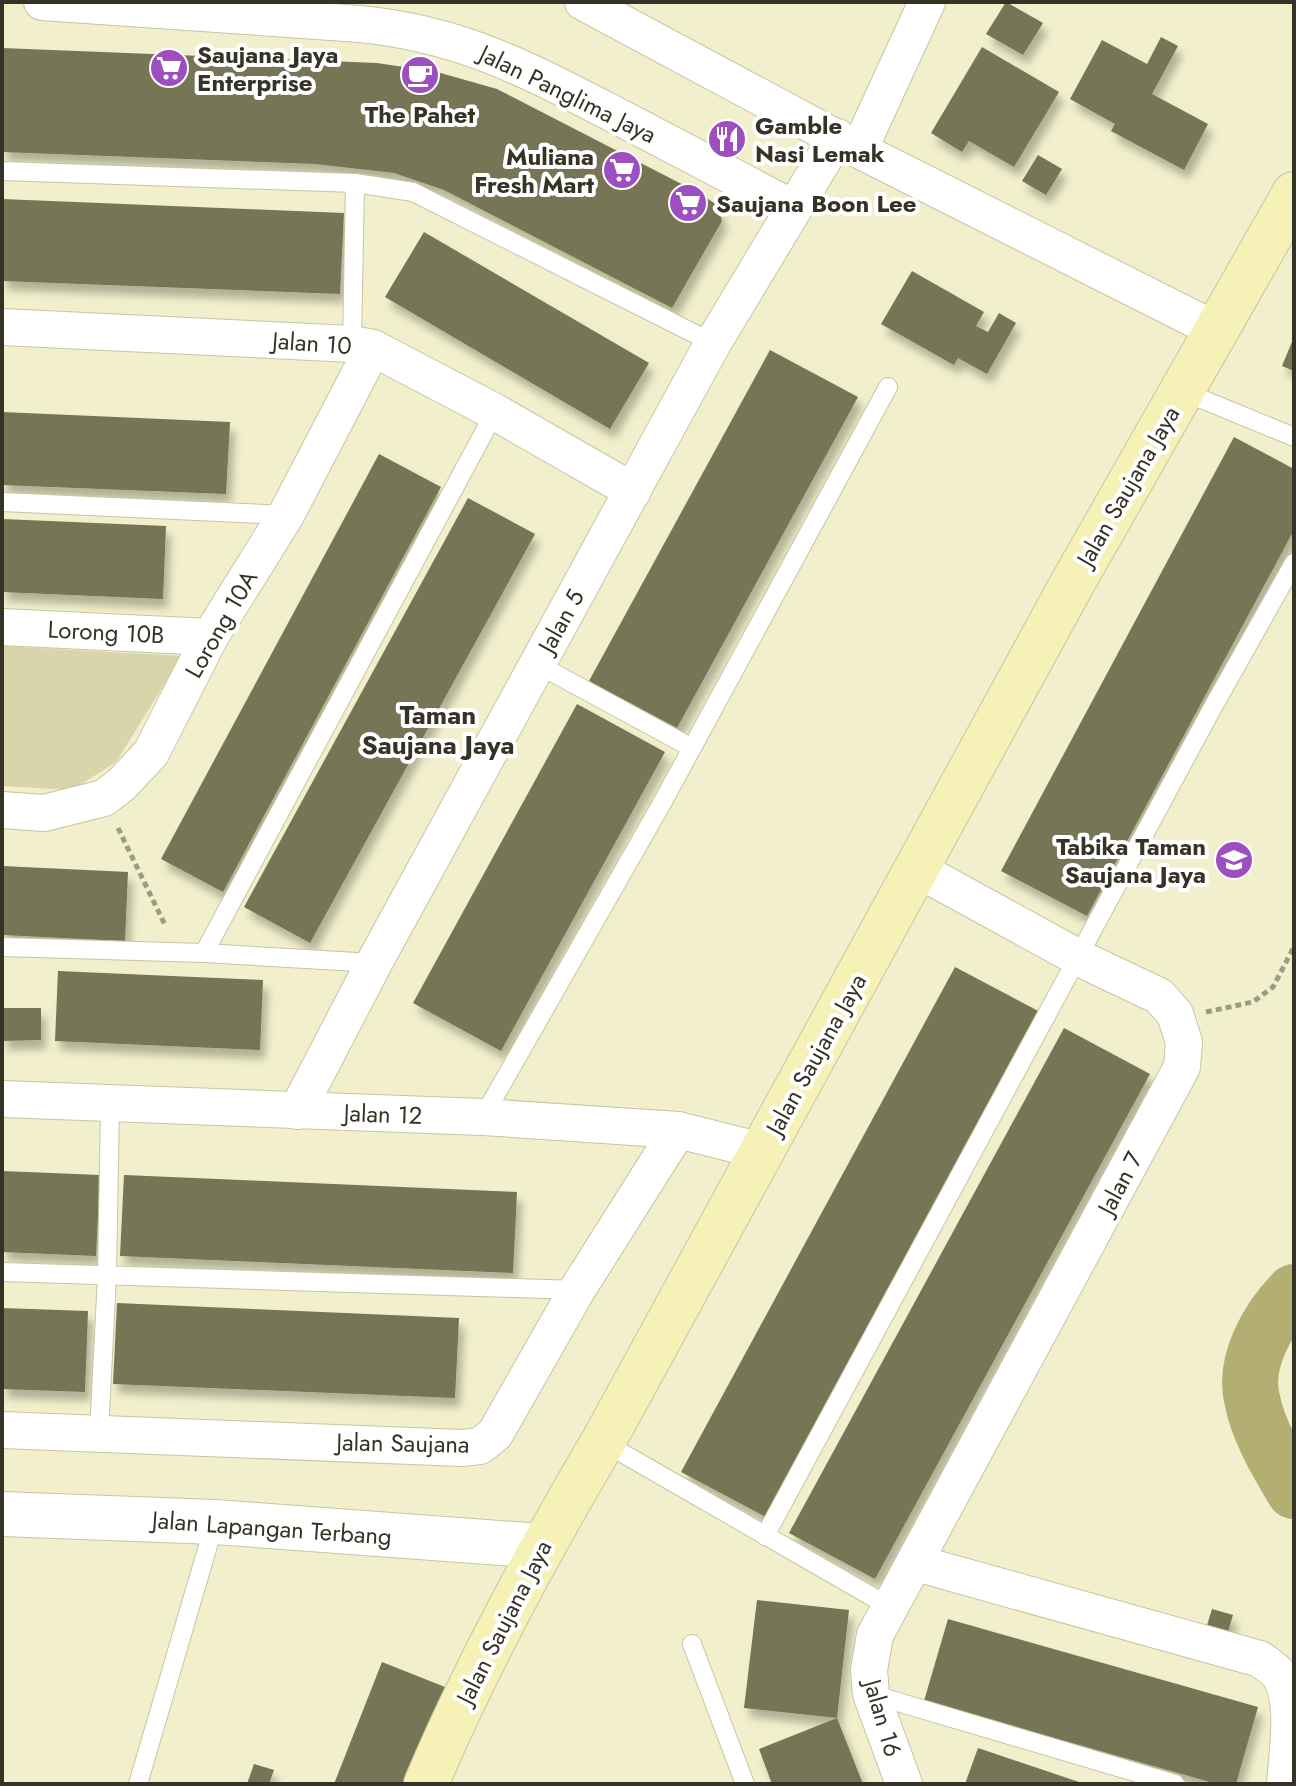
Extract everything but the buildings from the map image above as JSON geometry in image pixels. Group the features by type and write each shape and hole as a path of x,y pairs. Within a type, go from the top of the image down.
{"main road":[{"name":"Jalan Saujana Jaya","path":"426,1784 541,1546 603,1442 1072,584 1294,194"}],"street":[{"name":"Jalan Panglima Jaya","path":"42,2 387,27 442,37 520,66 792,208"},
{"name":"Jalan 5","path":"297,1111 374,963 713,343 792,208 848,144 927,2"},
{"path":"590,4 848,144 1218,331"},
{"name":"Jalan 10","path":"2,327 362,346 495,412 633,491"},
{"name":"Lorong 10A","path":"2,810 44,813 104,798 151,753 210,637 286,515 362,346"},
{"name":"Lorong 10B","path":"2,627 210,637"},
{"path":"917,869 1079,958 1159,996 1175,1014"},
{"name":"Jalan 7","path":"890,1607 1182,1067 1184,1042 1175,1014"},
{"name":"Jalan 12","path":"2,1099 483,1117 678,1130 762,1151"},
{"name":"Jalan Saujana","path":"2,1430 462,1448 480,1446 495,1434 577,1290 678,1130"},
{"name":"Jalan Lapangan Terbang","path":"2,1514 215,1522 541,1546"},
{"path":"916,1563 1260,1659 1279,1674 1288,1696 1285,1784"},
{"name":"Jalan 16","path":"890,1607 875,1635 869,1670 871,1694 904,1784"}],"lane":[{"path":"2,171 355,183 413,192 713,343"},
{"path":"355,183 362,346"},
{"path":"483,1117 692,748 888,387"},
{"path":"1182,391 1294,437"},
{"path":"204,953 495,412"},
{"path":"2,502 286,515"},
{"path":"765,1536 1294,563"},
{"path":"537,664 692,748"},
{"path":"2,947 204,953 374,963"},
{"path":"99,1433 107,1276 110,1105"},
{"path":"2,1272 577,1290"},
{"path":"603,1442 890,1607"},
{"path":"138,1784 215,1522"},
{"path":"692,1644 745,1784"},
{"path":"871,1694 1175,1784"}],"path":[{"path":"104,798 179,954"},
{"path":"1175,1014 1215,1012 1253,1002 1273,987 1294,947"}],"shaded area":[{"path":"2,646 182,656 116,762 72,790 2,786"}],"waterway":[{"path":"1294,1292 1275,1314 1260,1341 1254,1356 1250,1385 1264,1435 1294,1491"}],"place":[{"name":"Saujana Jaya Enterprise","path":"169,68"},
{"name":"The Pahet","path":"420,75"},
{"name":"Gamble Nasi Lemak","path":"727,139"},
{"name":"Muliana Fresh Mart","path":"622,170"},
{"name":"Saujana Boon Lee","path":"688,203"},
{"name":"Tabika Taman Saujana Jaya","path":"1234,860"}],"district":[{"name":"Taman Saujana Jaya","path":"438,730"}]}
